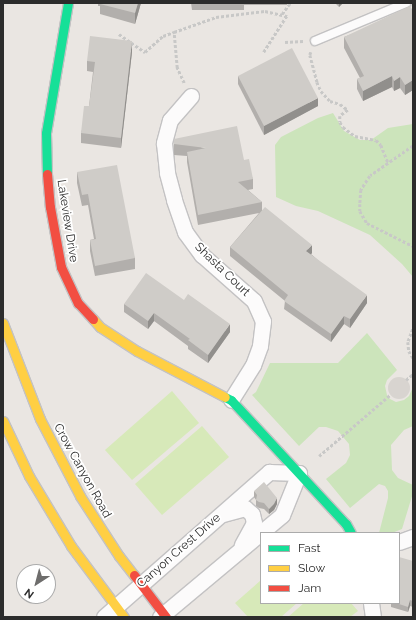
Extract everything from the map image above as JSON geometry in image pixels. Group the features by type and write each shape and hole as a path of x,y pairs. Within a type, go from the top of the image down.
{"street":[{"name":"Lakeview Drive","path":"68,3 46,133 46,163 50,207 61,267 78,303 100,327 137,351 232,400 346,524 350,532"},
{"name":"Shasta Court","path":"191,96 170,120 164,143 167,173 174,200 185,232 202,255 237,284 254,301 263,321 260,346 253,365 232,400"},
{"name":"Crow Canyon Road","path":"3,323 40,419 80,496 119,556 163,616"},
{"path":"3,421 29,476 70,546 120,612"},
{"name":"Canyon Crest Drive","path":"104,617 120,612 141,584 269,472 300,473"},
{"path":"262,532 282,515 300,473"},
{"path":"220,515 245,508 252,514 254,523 239,552"},
{"path":"163,616 260,534"},
{"path":"400,542 413,537"},
{"path":"371,604 373,617"}],"lane":[{"path":"315,41 406,3"}],"path":[{"path":"282,14 290,3"},
{"path":"119,34 145,52 163,36 216,18 265,11 287,16 264,52"},
{"path":"174,32 177,68 191,96"},
{"path":"284,42 315,41 310,55 316,82 321,91 330,101 340,104 348,110 340,116 340,122 343,127 355,136 376,140 381,145 388,162"},
{"path":"413,146 388,162 365,182 360,198 360,211 367,223 413,246"},
{"path":"413,329 408,342 409,351 413,358"},
{"path":"406,380 413,374"},
{"path":"319,456 390,395"}],"green space":[{"path":"333,113 344,131 360,140 371,140 388,128 413,124 413,277 402,264 370,235 318,211 296,206 276,197 275,145 281,137 318,118"},
{"path":"367,333 397,370 387,380 385,386 387,395 390,399 396,402 404,400 409,396 413,387 413,426 404,430 391,445 392,470 398,478 413,485 413,493 402,529 394,532 379,532 388,498 388,491 385,486 379,484 350,508 326,479 346,463 350,455 349,444 338,431 326,427 319,427 299,446 252,395 256,392 270,363 338,363"},
{"path":"172,391 199,423 132,480 105,450"},
{"path":"202,426 229,457 162,515 135,484"},
{"path":"260,581 260,604 296,604 281,617 248,617 235,603"},
{"path":"303,604 352,604 358,611 350,617 288,617"}],"shaded area":[{"path":"399,377 407,380 410,388 407,396 399,399 391,396 388,388 391,380"}],"building":[{"path":"100,3 138,3 135,13"},
{"path":"410,6 413,11 413,80 405,85 400,77 394,81 392,76 363,91 357,79 364,76 344,37"},
{"path":"90,36 132,41 121,138 81,133 84,106 89,106 95,62 87,61"},
{"path":"292,48 318,98 264,126 238,76"},
{"path":"237,126 244,160 249,159 253,179 238,182 262,202 198,215 187,152 206,148 174,144 174,139"},
{"path":"117,165 135,258 95,266 90,240 96,239 88,194 82,195 77,172"},
{"path":"265,207 312,245 306,251 367,295 350,319 344,316 331,334 284,301 288,295 230,247"},
{"path":"146,273 184,300 188,294 230,324 208,355 188,340 190,339 154,313 148,321 124,304"},
{"path":"264,482 277,498 269,509 264,503 256,500 257,495 254,491"},
{"path":"400,557 413,561 413,601 410,600 408,607 399,604"}],"traffic: fast":[{"path":"47,174 46,133 68,3"},
{"path":"225,397 231,400 346,524 350,532"}],"traffic: slow":[{"path":"93,319 100,327 137,351 225,397"},
{"path":"3,323 40,419 80,496 119,556 134,575"},
{"path":"3,421 29,476 71,546 124,617"}],"traffic: jam":[{"path":"47,174 50,207 61,267 78,303 93,319"},
{"path":"134,575 166,617"}]}
